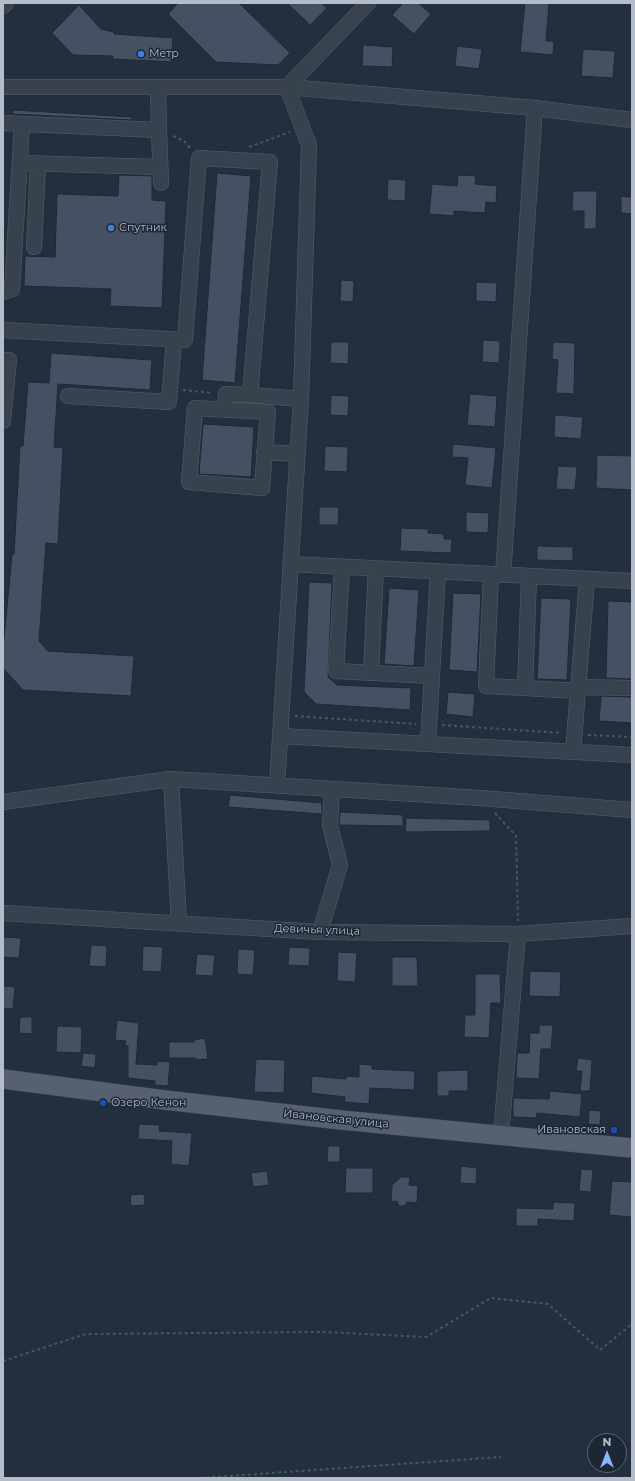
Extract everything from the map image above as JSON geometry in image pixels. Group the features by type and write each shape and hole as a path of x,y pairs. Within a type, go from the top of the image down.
{"main road":[{"path":"3,1066 40,1084"},
{"name":"Ивановская улица","path":"3,1079 173,1101 501,1136 632,1148"}],"street":[{"path":"3,6 6,3"},
{"path":"287,87 368,3"},
{"path":"3,87 287,87 535,108 632,120"},
{"path":"277,786 301,399 309,145 287,87"},
{"path":"158,88 161,183"},
{"path":"535,108 497,574 486,686 578,689 632,688"},
{"path":"3,123 159,130"},
{"path":"3,292 12,289 22,125"},
{"path":"3,330 185,340 198,158 270,162 250,395"},
{"path":"20,163 160,167"},
{"path":"34,247 38,164"},
{"path":"68,396 169,402 174,340"},
{"path":"3,360 9,360 3,421"},
{"path":"224,410 226,394 301,399"},
{"path":"195,408 224,410 268,412 262,488 189,482 195,408"},
{"path":"264,452 298,454"},
{"path":"290,564 632,581"},
{"path":"342,567 336,671 432,676"},
{"path":"371,673 376,568"},
{"path":"428,744 438,572"},
{"path":"525,688 529,576"},
{"path":"573,752 587,579"},
{"path":"280,736 632,755"},
{"path":"171,779 179,923"},
{"path":"3,802 171,779 480,798 632,810"},
{"path":"320,932 340,865 330,825 332,790"},
{"name":"Девичья улица","path":"3,913 320,932 518,934 632,926"},
{"path":"501,1136 518,934"}],"path":[{"path":"244,149 303,128"},
{"path":"159,130 184,141 198,158"},
{"path":"182,390 226,394"},
{"path":"281,715 632,737"},
{"path":"480,798 516,836 518,934"},
{"path":"3,1362 86,1334 324,1332 426,1337 492,1298 548,1304 600,1350 632,1324"},
{"path":"200,1478 501,1457"}],"building":[{"path":"178,3 239,3 290,53 278,65 216,62 168,14"},
{"path":"287,3 321,3 327,8 310,25"},
{"path":"403,3 418,3 431,14 414,34 392,15"},
{"path":"525,3 549,3 546,41 554,41 553,55 520,52"},
{"path":"79,5 101,29 114,32 114,34 173,38 171,62 113,59 113,56 73,55 52,33"},
{"path":"363,45 393,47 392,67 362,66"},
{"path":"457,46 482,49 479,69 455,66"},
{"path":"583,49 615,51 613,78 581,76"},
{"path":"13,110 132,117 132,120 13,114"},
{"path":"217,173 251,176 235,383 202,380"},
{"name":"Спутник","path":"119,175 152,176 152,200 166,201 162,308 110,306 111,289 24,286 25,256 55,257 57,194 118,196"},
{"path":"458,175 476,176 475,184 497,186 496,203 486,202 485,213 454,211 454,216 429,214 432,184 457,186"},
{"path":"388,179 406,180 405,201 387,200"},
{"path":"573,191 597,191 596,229 584,229 584,211 572,211"},
{"path":"621,196 632,197 632,214 621,213"},
{"path":"341,280 354,281 353,302 340,301"},
{"path":"476,282 497,283 496,302 476,301"},
{"path":"483,340 500,341 499,363 482,362"},
{"path":"331,342 349,342 348,364 330,363"},
{"path":"553,342 575,343 574,394 556,393 558,360 552,359"},
{"path":"51,353 152,360 150,390 58,384 54,447 63,448 58,544 46,543 39,641 48,651 134,656 131,696 23,690 3,668 3,649 12,554 14,554 20,446 23,446 28,382 49,383"},
{"path":"470,394 497,396 495,427 467,425"},
{"path":"331,395 349,396 348,416 330,415"},
{"path":"555,415 583,417 581,439 554,437"},
{"path":"203,424 254,427 251,477 199,474"},
{"path":"453,444 496,448 492,488 465,485 468,458 452,457"},
{"path":"325,446 348,447 347,472 324,471"},
{"path":"597,455 632,456 632,490 596,488"},
{"path":"558,466 577,467 575,490 556,489"},
{"path":"319,507 339,507 338,525 319,525"},
{"path":"466,512 489,513 488,533 466,532"},
{"path":"401,528 428,529 428,533 444,534 444,539 452,539 451,553 400,551"},
{"path":"537,546 573,547 573,561 537,560"},
{"path":"309,582 332,583 328,677 337,685 411,688 410,710 316,704 304,692"},
{"path":"389,588 419,590 414,666 384,664"},
{"path":"453,593 481,594 477,672 449,670"},
{"path":"541,598 571,599 567,680 537,679"},
{"path":"608,601 632,602 632,679 606,678"},
{"path":"448,692 475,694 473,717 446,714"},
{"path":"601,696 632,697 632,723 599,721"},
{"path":"230,795 322,803 322,814 228,807"},
{"path":"340,812 403,815 403,826 339,825"},
{"path":"406,818 490,820 490,831 405,832"},
{"path":"3,937 21,938 19,958 3,957"},
{"path":"91,945 107,946 106,967 89,966"},
{"path":"143,946 163,947 161,972 142,971"},
{"path":"289,947 310,948 309,966 288,965"},
{"path":"238,949 255,950 253,975 237,974"},
{"path":"338,952 357,953 355,982 337,981"},
{"path":"197,954 215,955 213,976 195,975"},
{"path":"392,957 417,957 418,986 392,986"},
{"path":"530,971 561,972 560,997 529,996"},
{"path":"475,974 500,974 501,1003 491,1003 489,1038 464,1037 465,1015 475,1015"},
{"path":"3,986 15,987 13,1009 3,1008"},
{"path":"20,1017 32,1017 32,1034 19,1033"},
{"path":"117,1020 139,1023 136,1064 157,1065 157,1061 170,1062 168,1086 155,1085 155,1081 128,1078 128,1046 125,1046 126,1041 115,1040"},
{"path":"539,1025 553,1025 551,1049 541,1049 539,1079 516,1078 517,1053 529,1053 530,1033 539,1033"},
{"path":"57,1026 82,1027 81,1053 56,1052"},
{"path":"205,1038 208,1059 196,1060 196,1058 169,1058 169,1042 194,1042 194,1040"},
{"path":"83,1053 96,1054 95,1068 81,1066"},
{"path":"578,1058 592,1060 590,1091 580,1091 582,1071 576,1071"},
{"path":"256,1059 285,1060 284,1093 254,1092"},
{"path":"359,1064 372,1065 372,1069 415,1071 414,1090 370,1088 369,1104 344,1102 345,1097 311,1093 312,1076 346,1079 346,1076 359,1077"},
{"path":"468,1070 468,1091 449,1091 449,1096 437,1096 437,1071"},
{"path":"550,1091 582,1094 580,1117 537,1113 536,1118 513,1117 513,1098 549,1099"},
{"path":"589,1110 601,1111 600,1125 588,1124"},
{"path":"139,1124 160,1125 159,1131 192,1133 189,1166 171,1164 172,1141 138,1139"},
{"path":"328,1146 340,1146 340,1162 327,1162"},
{"path":"461,1166 477,1168 476,1184 460,1183"},
{"path":"346,1168 373,1168 373,1193 345,1193"},
{"path":"581,1169 593,1170 591,1192 579,1191"},
{"path":"267,1171 269,1185 253,1187 251,1173"},
{"path":"401,1177 410,1177 409,1185 418,1186 417,1203 407,1202 405,1206 399,1206 397,1201 391,1202 392,1185"},
{"path":"612,1181 632,1182 632,1217 609,1215"},
{"path":"144,1194 145,1205 131,1206 130,1195"},
{"path":"553,1202 575,1203 574,1221 538,1219 538,1226 516,1226 516,1208 553,1209"}],"place":[{"name":"Метр","path":"141,54"},
{"name":"Спутник","path":"111,228"},
{"name":"Озеро Кенон","path":"103,1103"},
{"name":"Ивановская","path":"614,1130"}]}
